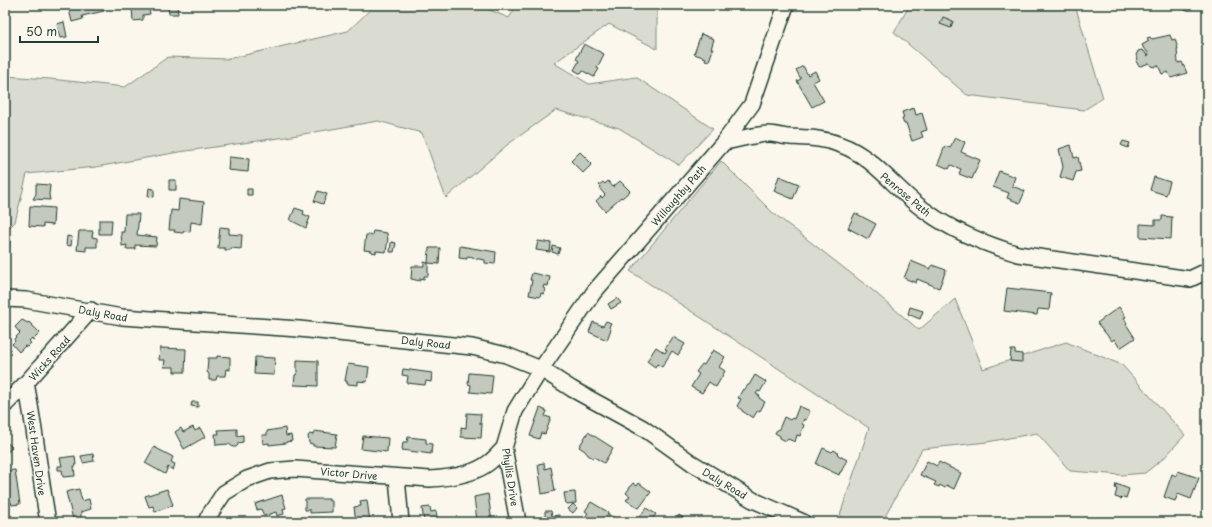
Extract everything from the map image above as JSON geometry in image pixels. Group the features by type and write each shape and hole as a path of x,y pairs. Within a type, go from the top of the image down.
{"street":[{"name":"Willoughby Path","path":"541,369 594,292 724,142 752,104 786,5"},
{"name":"Penrose Path","path":"724,142 769,134 789,137 826,139 843,145 862,155 926,212 963,234 992,246 1018,254 1190,279 1207,271"},
{"name":"Daly Road","path":"5,299 26,300 91,310 122,317 299,329 472,347 506,355 541,369 572,390 643,428 692,463 753,500 803,522"},
{"name":"Wicks Road","path":"5,405 91,310"},
{"name":"Phyllis Drive","path":"518,522 504,448 515,411 541,369"},
{"name":"West Haven Drive","path":"26,383 35,427 38,462 48,522"},
{"name":"Victor Drive","path":"206,522 224,493 247,479 270,471 295,469 397,478 430,479 451,477 472,471 490,462 504,448"},
{"path":"397,478 401,522"}],"shaded area":[{"path":"384,5 478,5 509,18 517,5 657,5 657,49 609,24 554,63 589,84 636,77 713,129 679,165 619,128 556,110 507,145 446,198 422,133 378,121 286,137 179,152 96,167 27,174 15,222 5,232 5,76 125,87 168,57 228,59 348,31 372,8"},
{"path":"910,5 1075,5 1103,98 1084,110 967,95 894,32"},
{"path":"721,161 772,212 871,289 919,330 955,299 983,369 1066,342 1122,365 1185,435 1164,458 1145,473 1122,475 1070,471 1037,433 987,442 922,449 882,522 850,522 840,515 869,428 630,271"}],"building":[{"path":"82,5 103,5 104,11 82,16 83,19 72,22 69,9"},
{"path":"142,5 177,5 178,14 169,14 168,6 149,8 150,14 143,15 143,20 133,21 132,7 142,7"},
{"path":"1180,5 1191,5 1186,11"},
{"path":"943,17 953,21 951,28 940,24"},
{"path":"64,22 67,37 60,38 57,24"},
{"path":"701,34 714,39 711,49 713,49 709,61 705,60 706,58 694,54"},
{"path":"1170,35 1172,40 1175,39 1178,49 1178,63 1182,62 1187,73 1171,78 1168,72 1162,74 1158,65 1154,67 1149,63 1141,66 1138,65 1136,55 1138,51 1142,50 1147,56 1149,55 1142,45 1149,41 1147,38 1150,37 1152,39"},
{"path":"584,44 604,54 597,68 599,69 594,77 583,71 581,74 574,70 579,61 576,59"},
{"path":"803,66 808,75 815,71 819,79 813,82 824,101 812,107 797,81 801,79 796,70"},
{"path":"914,108 916,115 922,113 927,130 921,132 923,137 912,141 906,123 904,124 902,119 904,118 902,112"},
{"path":"955,137 965,142 961,152 980,160 972,179 959,174 961,169 951,165 949,169 938,164 945,146 950,148"},
{"path":"1123,141 1130,143 1128,148 1121,145"},
{"path":"1071,145 1074,158 1078,157 1081,171 1076,172 1073,181 1060,177 1063,167 1059,149"},
{"path":"580,152 592,164 583,173 571,161"},
{"path":"229,157 249,159 248,172 228,170"},
{"path":"1207,163 1207,182 1203,170 1206,169 1204,164"},
{"path":"999,171 1015,177 1012,186 1025,191 1020,203 1007,198 1009,193 993,187"},
{"path":"779,176 799,184 793,199 774,191"},
{"path":"1154,177 1170,182 1166,195 1150,190"},
{"path":"169,180 176,180 176,190 169,190"},
{"path":"608,181 613,187 620,181 630,191 605,211 596,201 601,196 602,198 605,195 600,189 601,187 599,185 603,182 605,184"},
{"path":"36,184 50,185 50,200 33,199 36,194"},
{"path":"149,188 154,189 154,197 148,196"},
{"path":"247,189 252,189 252,195 247,195"},
{"path":"318,191 327,194 323,204 314,201"},
{"path":"179,199 204,202 202,224 191,222 190,232 184,231 183,233 174,232 175,230 169,230 171,210 178,211"},
{"path":"30,206 54,208 53,225 43,224 43,227 29,226"},
{"path":"295,208 304,211 303,214 310,217 306,228 290,220"},
{"path":"855,213 876,224 868,239 848,228"},
{"path":"125,214 139,214 137,235 157,237 156,246 135,245 135,249 126,249 127,245 122,246 121,232 124,232"},
{"path":"1162,216 1172,217 1171,239 1140,237 1140,224 1155,225 1155,220 1162,220"},
{"path":"99,220 112,220 111,234 99,234"},
{"path":"220,227 229,228 229,234 242,235 241,249 231,248 230,250 225,250 225,248 218,248"},
{"path":"79,231 93,231 92,237 97,238 97,247 86,247 86,251 77,250"},
{"path":"373,231 387,233 388,238 386,252 376,251 376,253 364,250 366,235 372,235"},
{"path":"67,236 72,237 71,246 66,245"},
{"path":"5,239 10,240 9,248 5,248"},
{"path":"538,241 551,243 550,252 536,250"},
{"path":"391,242 396,243 394,252 390,252"},
{"path":"460,246 496,252 495,264 485,263 485,260 467,256 467,259 459,258"},
{"path":"553,246 560,248 558,254 552,252"},
{"path":"429,248 440,248 439,264 428,263"},
{"path":"911,261 930,269 932,265 946,270 939,288 917,279 916,283 904,278"},
{"path":"424,262 428,263 428,276 424,276 424,279 420,278 420,281 411,279 412,266 424,266"},
{"path":"532,273 550,277 548,286 544,285 544,294 541,293 540,297 529,295"},
{"path":"1007,288 1051,293 1049,310 1038,309 1037,315 1004,311"},
{"path":"617,298 621,303 611,309 608,304"},
{"path":"910,307 923,311 920,319 908,314"},
{"path":"1119,307 1126,317 1124,318 1127,323 1126,324 1135,338 1120,348 1114,339 1112,341 1097,323"},
{"path":"22,320 28,323 29,322 40,333 33,340 32,338 29,341 31,343 27,347 25,346 19,352 12,344 15,341 14,339 20,333 15,327"},
{"path":"606,321 611,323 609,327 611,329 607,340 589,332 593,322 603,326"},
{"path":"673,337 685,344 678,355 672,351 662,367 657,364 655,367 647,361 656,347 665,353 667,350 665,349"},
{"path":"1207,337 1207,356 1202,339"},
{"path":"160,348 186,349 185,372 174,372 174,367 164,367 165,360 159,360"},
{"path":"713,350 725,357 719,367 725,371 716,387 709,382 702,393 691,387 699,374 696,372 702,364 704,365"},
{"path":"1011,350 1015,350 1015,353 1022,354 1022,362 1010,361"},
{"path":"217,356 230,357 230,370 226,369 225,376 217,376 216,380 209,380 209,374 207,372 208,358 217,358"},
{"path":"255,357 275,358 274,375 254,374"},
{"path":"297,360 318,361 318,386 294,385 295,375 297,374"},
{"path":"348,364 369,367 367,382 358,381 358,385 347,384 347,381 345,381"},
{"path":"403,369 432,373 431,382 426,381 425,385 407,383 408,376 402,375"},
{"path":"469,373 493,375 491,394 470,392 471,385 468,384"},
{"path":"755,375 766,382 760,392 758,391 756,394 765,402 760,411 758,410 753,418 737,406 741,399 738,398 743,389 744,390 749,385"},
{"path":"192,402 198,402 198,407 191,406"},
{"path":"799,406 810,411 806,420 804,419 802,424 804,425 800,436 797,435 795,442 788,439 786,441 775,433 779,429 784,417 790,420 792,418 794,419"},
{"path":"540,408 547,411 545,416 551,418 545,434 541,433 539,439 530,436"},
{"path":"467,413 481,414 481,438 461,437 461,427 466,428"},
{"path":"193,427 195,431 200,428 205,437 184,449 175,432 181,428 183,432"},
{"path":"285,428 286,436 291,435 292,441 269,445 269,443 263,444 262,435 267,435 267,431"},
{"path":"237,429 237,436 243,435 243,442 238,443 236,447 229,444 216,445 215,434 219,434 218,430"},
{"path":"314,431 337,434 335,447 313,446 313,444 309,443 308,436 310,434 313,435"},
{"path":"588,432 613,448 604,463 588,455 579,447"},
{"path":"363,436 388,438 387,452 361,449"},
{"path":"408,437 426,439 426,443 432,444 431,454 402,450 403,442 407,442"},
{"path":"5,441 12,447 5,455"},
{"path":"154,447 173,457 171,462 175,464 173,470 168,467 165,474 145,463"},
{"path":"823,448 832,452 834,450 838,455 847,460 839,475 816,464"},
{"path":"93,454 94,461 83,463 81,456"},
{"path":"75,456 75,476 63,477 62,470 58,470 58,466 62,466 60,458"},
{"path":"927,461 937,466 939,462 961,473 954,489 946,485 945,488 940,485 939,487 934,485 936,482 920,475"},
{"path":"544,463 545,469 551,467 555,491 542,494 538,464"},
{"path":"15,470 20,504 12,505 11,502 6,503 5,471"},
{"path":"1178,471 1199,478 1191,499 1178,494 1175,501 1164,497 1172,474 1176,476"},
{"path":"633,483 637,486 639,483 651,492 638,508 626,500 630,496 626,493"},
{"path":"1116,484 1129,489 1126,498 1123,497 1121,499 1115,497 1117,489 1115,488"},
{"path":"79,489 82,501 89,499 91,509 81,512 81,517 73,519 66,492"},
{"path":"167,489 173,505 155,512 153,506 149,507 145,496"},
{"path":"575,492 576,503 566,504 564,493"},
{"path":"488,494 492,522 479,522 477,521 474,497"},
{"path":"282,495 286,508 283,509 284,514 277,516 276,512 264,516 261,509 257,510 255,504"},
{"path":"305,499 329,499 329,501 332,501 332,512 310,513 310,510 305,510"},
{"path":"367,500 370,522 356,522 354,507 361,506 360,501"},
{"path":"591,502 615,518 612,522 589,522 587,520 588,518 585,517 588,513 585,511"},
{"path":"573,504 577,508 573,513 568,509"},
{"path":"430,507 431,512 436,511 438,522 424,522 422,508"},
{"path":"646,508 656,514 650,522 636,522"},
{"path":"545,511 551,511 552,516 559,515 560,521 563,522 545,522"},
{"path":"11,515 18,522 5,522"},
{"path":"679,515 689,522 674,522"}]}
